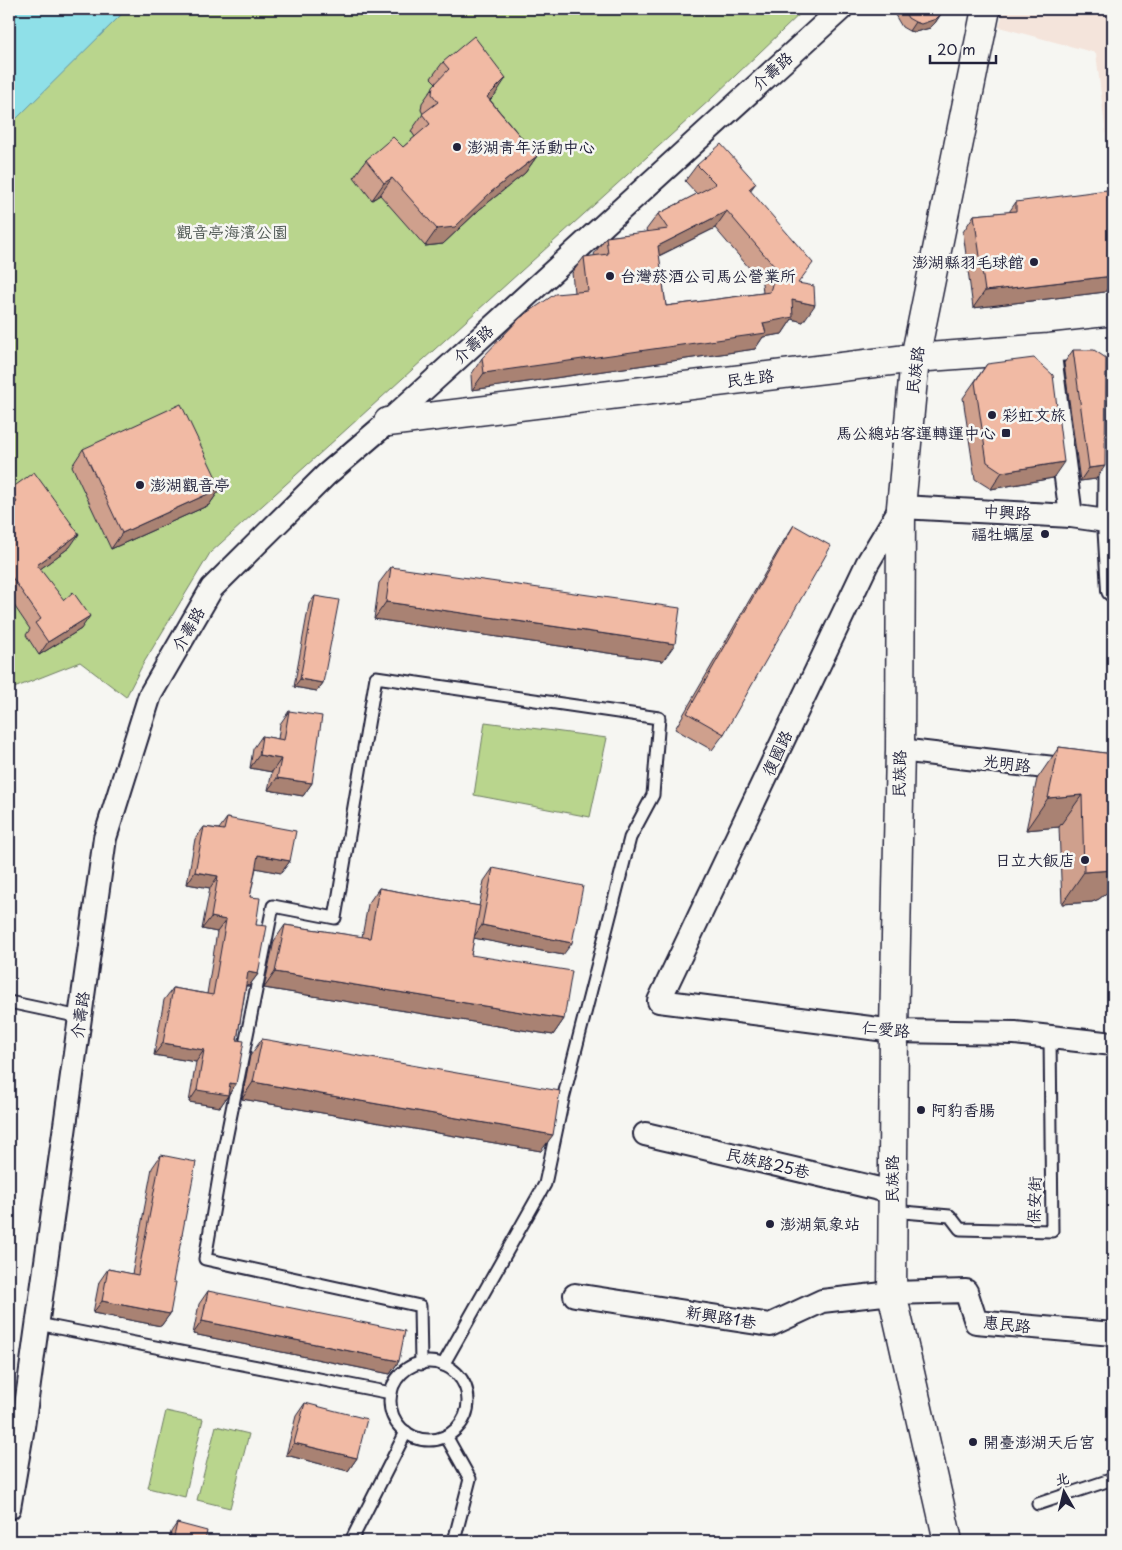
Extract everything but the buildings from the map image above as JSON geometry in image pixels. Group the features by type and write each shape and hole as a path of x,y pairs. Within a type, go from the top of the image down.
{"street":[{"name":"介壽路","path":"9,1508 38,1324 105,838 150,695 212,588 326,475 388,422 841,9"},
{"name":"民族路","path":"948,1541 892,1293 894,1031 900,750 901,507 915,358 986,9"},
{"name":"民生路","path":"388,422 915,358 1049,348 1112,341"},
{"path":"1112,341 1111,522 1113,590"},
{"path":"1049,348 1071,516"},
{"name":"中興路","path":"901,507 1071,516 1111,522"},
{"name":"復國路","path":"659,1001 867,564 901,507"},
{"name":"光明路","path":"900,750 1113,775"},
{"name":"仁愛路","path":"659,1001 894,1031 1015,1033 1113,1044"},
{"name":"民族路25巷","path":"645,1134 892,1202"},
{"name":"惠民路","path":"892,1293 966,1290 976,1322 1113,1334"},
{"name":"新興路1巷","path":"575,1295 770,1325 822,1301 892,1293"}],"lane":[{"path":"421,1364 420,1306 205,1259 273,906 335,918 376,677 659,718 653,795 630,838 563,1099 545,1184 443,1365"},
{"path":"9,1002 80,1017"},
{"name":"保安街","path":"892,1202 950,1216 960,1228 1052,1231 1050,1036"},
{"path":"38,1324 391,1393"},
{"path":"421,1364 443,1365 454,1371 463,1381 467,1393 468,1406 464,1418 457,1429 436,1440 415,1438 406,1432 398,1424 390,1404 391,1393 395,1383 402,1374 421,1364"},
{"path":"351,1541 406,1432"},
{"path":"446,1436 470,1479 454,1541"},
{"path":"1038,1504 1113,1479"}],"shaded area":[{"path":"1004,9 1113,9 1113,193 1096,53 999,27"}],"green space":[{"name":"觀音亭海濱公園","path":"9,9 805,9 712,98 210,553 143,664 126,697 80,662 9,690"},
{"path":"485,722 607,738 590,817 474,795"},
{"path":"166,1411 203,1419 185,1497 148,1488"},
{"path":"216,1426 249,1434 230,1508 197,1500"}],"water":[{"path":"9,9 127,9 9,126"}],"place":[{"name":"澎湖青年活動中心","path":"457,147"},
{"name":"澎湖縣羽毛球館","path":"1034,262"},
{"name":"台灣菸酒公司馬公營業所","path":"610,276"},
{"name":"彩虹文旅","path":"992,415"},
{"name":"馬公總站客運轉運中心","path":"1006,433"},
{"name":"澎湖觀音亭","path":"140,485"},
{"name":"福牡蠣屋","path":"1045,534"},
{"name":"日立大飯店","path":"1085,860"},
{"name":"阿豹香腸","path":"921,1110"},
{"name":"澎湖氣象站","path":"770,1224"},
{"name":"開臺澎湖天后宮","path":"973,1442"}]}
